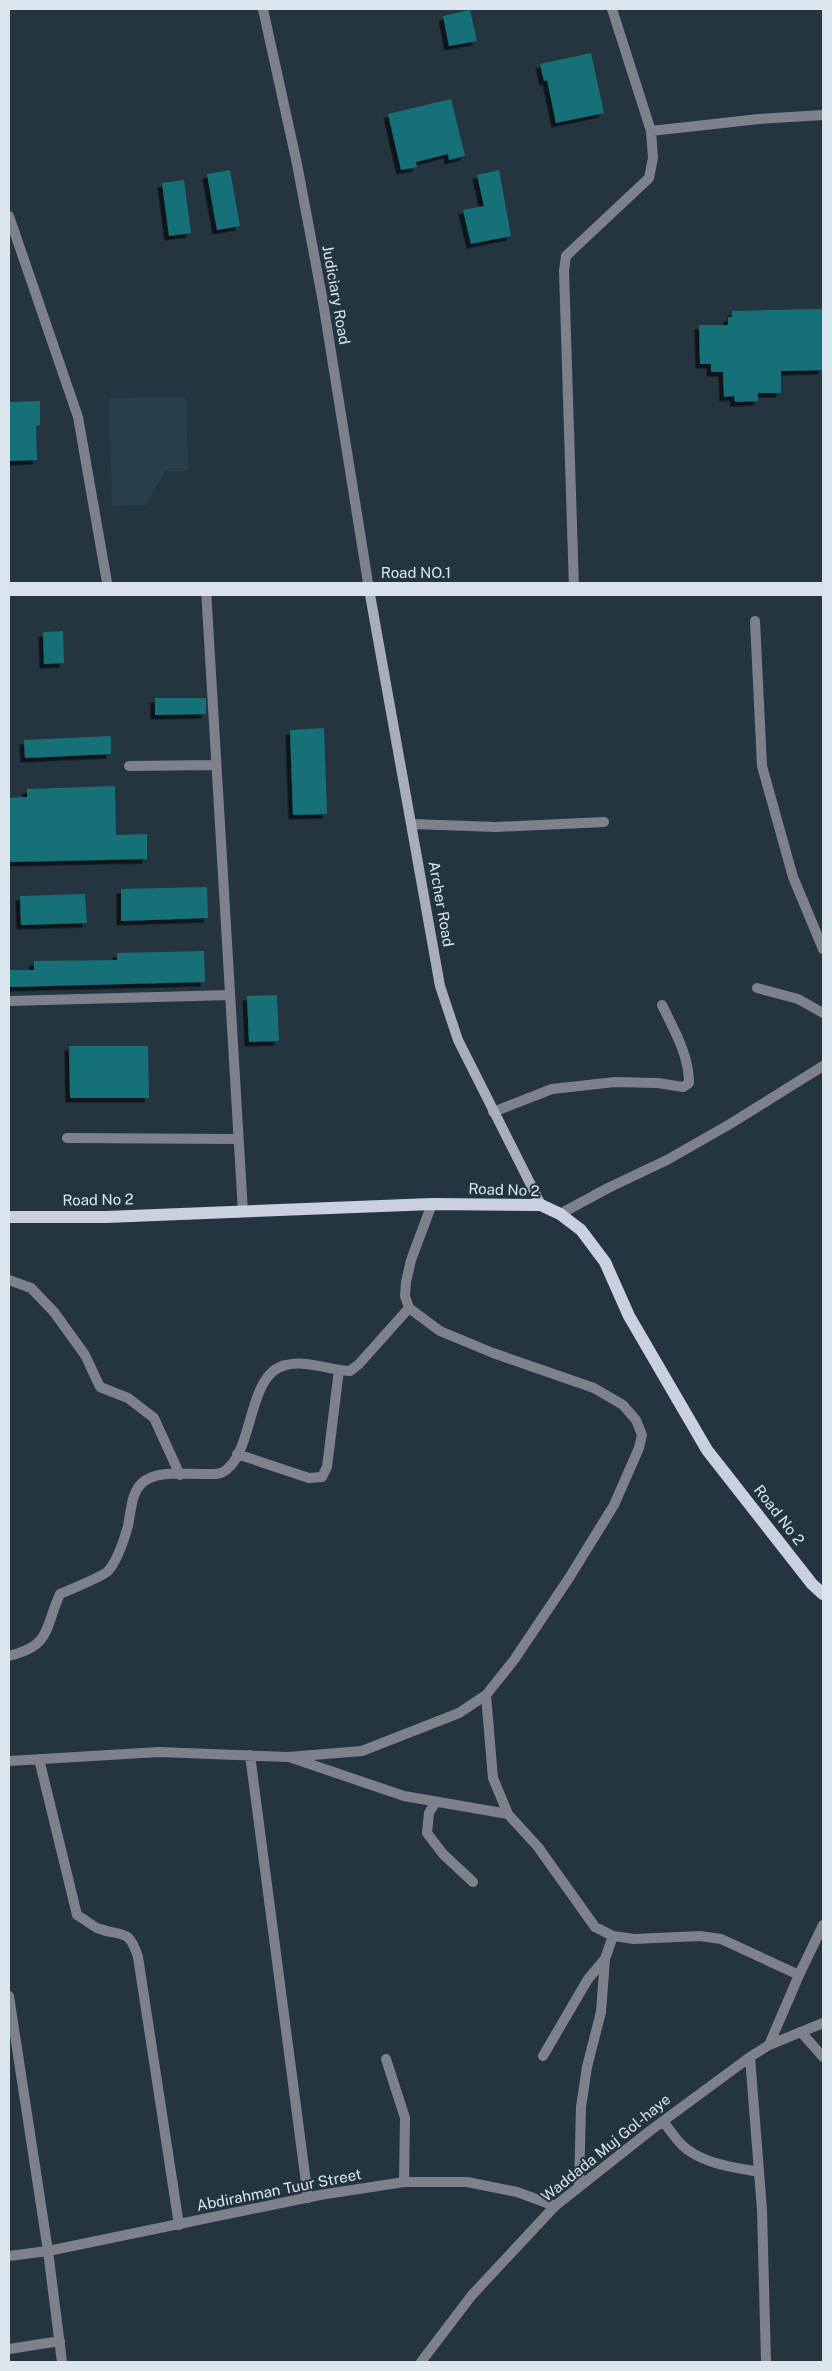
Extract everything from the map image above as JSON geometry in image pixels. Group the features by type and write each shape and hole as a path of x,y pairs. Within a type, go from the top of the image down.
{"highway":[{"name":"Road NO.1","path":"9,589 823,589"}],"main road":[{"name":"Archer Road","path":"369,589 440,986 458,1040 541,1205"},
{"name":"Road No 2","path":"9,1217 106,1217 432,1204 541,1205 560,1214 581,1230 605,1262 630,1316 707,1450 812,1584 823,1594"}],"street":[{"name":"Judiciary Road","path":"263,9 297,164 321,293 369,589"},
{"path":"574,589 564,271 566,256 649,178 653,158 651,131 612,9"},
{"path":"651,131 759,119 823,115"},
{"path":"9,216 78,417 108,588"},
{"path":"206,589 243,1212"},
{"path":"755,621 762,766 793,877 823,949"},
{"path":"129,766 216,764"},
{"path":"412,824 496,827 604,822"},
{"path":"757,988 798,999 823,1013"},
{"path":"9,1001 230,995"},
{"path":"493,1112 552,1089 615,1082 683,1087 689,1083 683,1048 662,1005"},
{"path":"560,1214 608,1188 675,1156 823,1066"},
{"path":"67,1138 238,1139"},
{"path":"9,1761 159,1752 288,1757 362,1751 460,1714 486,1695 514,1660 614,1506 639,1448 642,1435 636,1420 623,1405 594,1388 493,1353 440,1331 409,1308 405,1296 406,1282 432,1204"},
{"path":"9,1280 31,1288 54,1312 85,1354 100,1387 128,1398 154,1418 180,1475"},
{"path":"9,1656 26,1652 43,1638 60,1594 107,1572 117,1555 127,1528 136,1490 142,1482 156,1475 220,1474 229,1468 238,1454 263,1384 270,1374 284,1365 298,1364 350,1371 359,1364 409,1308"},
{"path":"238,1454 309,1478 322,1477 327,1468 339,1370"},
{"path":"486,1695 493,1778 508,1814 538,1847 595,1927 613,1936 642,1939 700,1936 721,1939 798,1975"},
{"path":"250,1755 308,2198"},
{"path":"288,1757 372,1786 435,1802 508,1814"},
{"path":"39,1759 77,1915 97,1928 127,1936 133,1941 138,1957 180,2225"},
{"path":"435,1802 429,1813 427,1833 443,1854 473,1882"},
{"path":"769,2045 798,1975 823,1926"},
{"path":"579,2187 581,2106 587,2067 601,2012 605,1959 613,1936"},
{"path":"543,2056 588,1979 605,1959"},
{"path":"9,1996 48,2251 62,2362"},
{"name":"Waddada Muj Gol-haye","path":"425,2360 472,2295 555,2206 663,2121 750,2057 769,2045 823,2023"},
{"path":"801,2032 823,2057"},
{"path":"750,2057 762,2210 766,2362"},
{"path":"386,2059 405,2118 404,2182"},
{"path":"663,2121 683,2146 698,2155 717,2164 759,2172"},
{"name":"Abdirahman Tuur Street","path":"9,2256 48,2251 308,2198 404,2182 474,2183 517,2192 555,2206"},
{"path":"9,2349 60,2341"}],"shaded area":[{"path":"186,397 188,471 165,471 146,505 112,506 109,398"}],"building":[{"path":"470,10 477,41 449,46 443,16"},
{"path":"591,53 604,113 556,123 547,80 544,81 540,64"},
{"path":"451,99 465,156 449,160 448,154 416,162 417,167 401,170 388,114"},
{"path":"230,170 240,226 217,230 207,174"},
{"path":"499,170 511,236 471,244 463,210 484,206 477,175"},
{"path":"184,180 191,233 169,236 162,183"},
{"path":"823,309 823,370 781,371 781,393 758,393 758,401 735,402 734,396 724,397 723,372 711,372 711,364 700,364 699,325 728,325 728,317 732,317 732,311"},
{"path":"40,401 40,425 36,426 37,460 9,461 9,402"},
{"path":"63,631 64,663 44,664 43,632"},
{"path":"155,698 206,698 206,714 155,715"},
{"path":"324,728 327,814 293,815 290,730"},
{"path":"111,736 111,754 25,758 24,740"},
{"path":"115,786 116,835 147,834 147,859 9,862 9,798 27,797 27,789"},
{"path":"207,887 208,918 121,921 121,889"},
{"path":"85,894 87,923 21,925 20,896"},
{"path":"204,951 205,982 9,987 9,970 34,970 34,961 117,960 117,953"},
{"path":"277,995 279,1041 249,1042 247,996"},
{"path":"69,1046 148,1046 149,1098 70,1098"}]}
